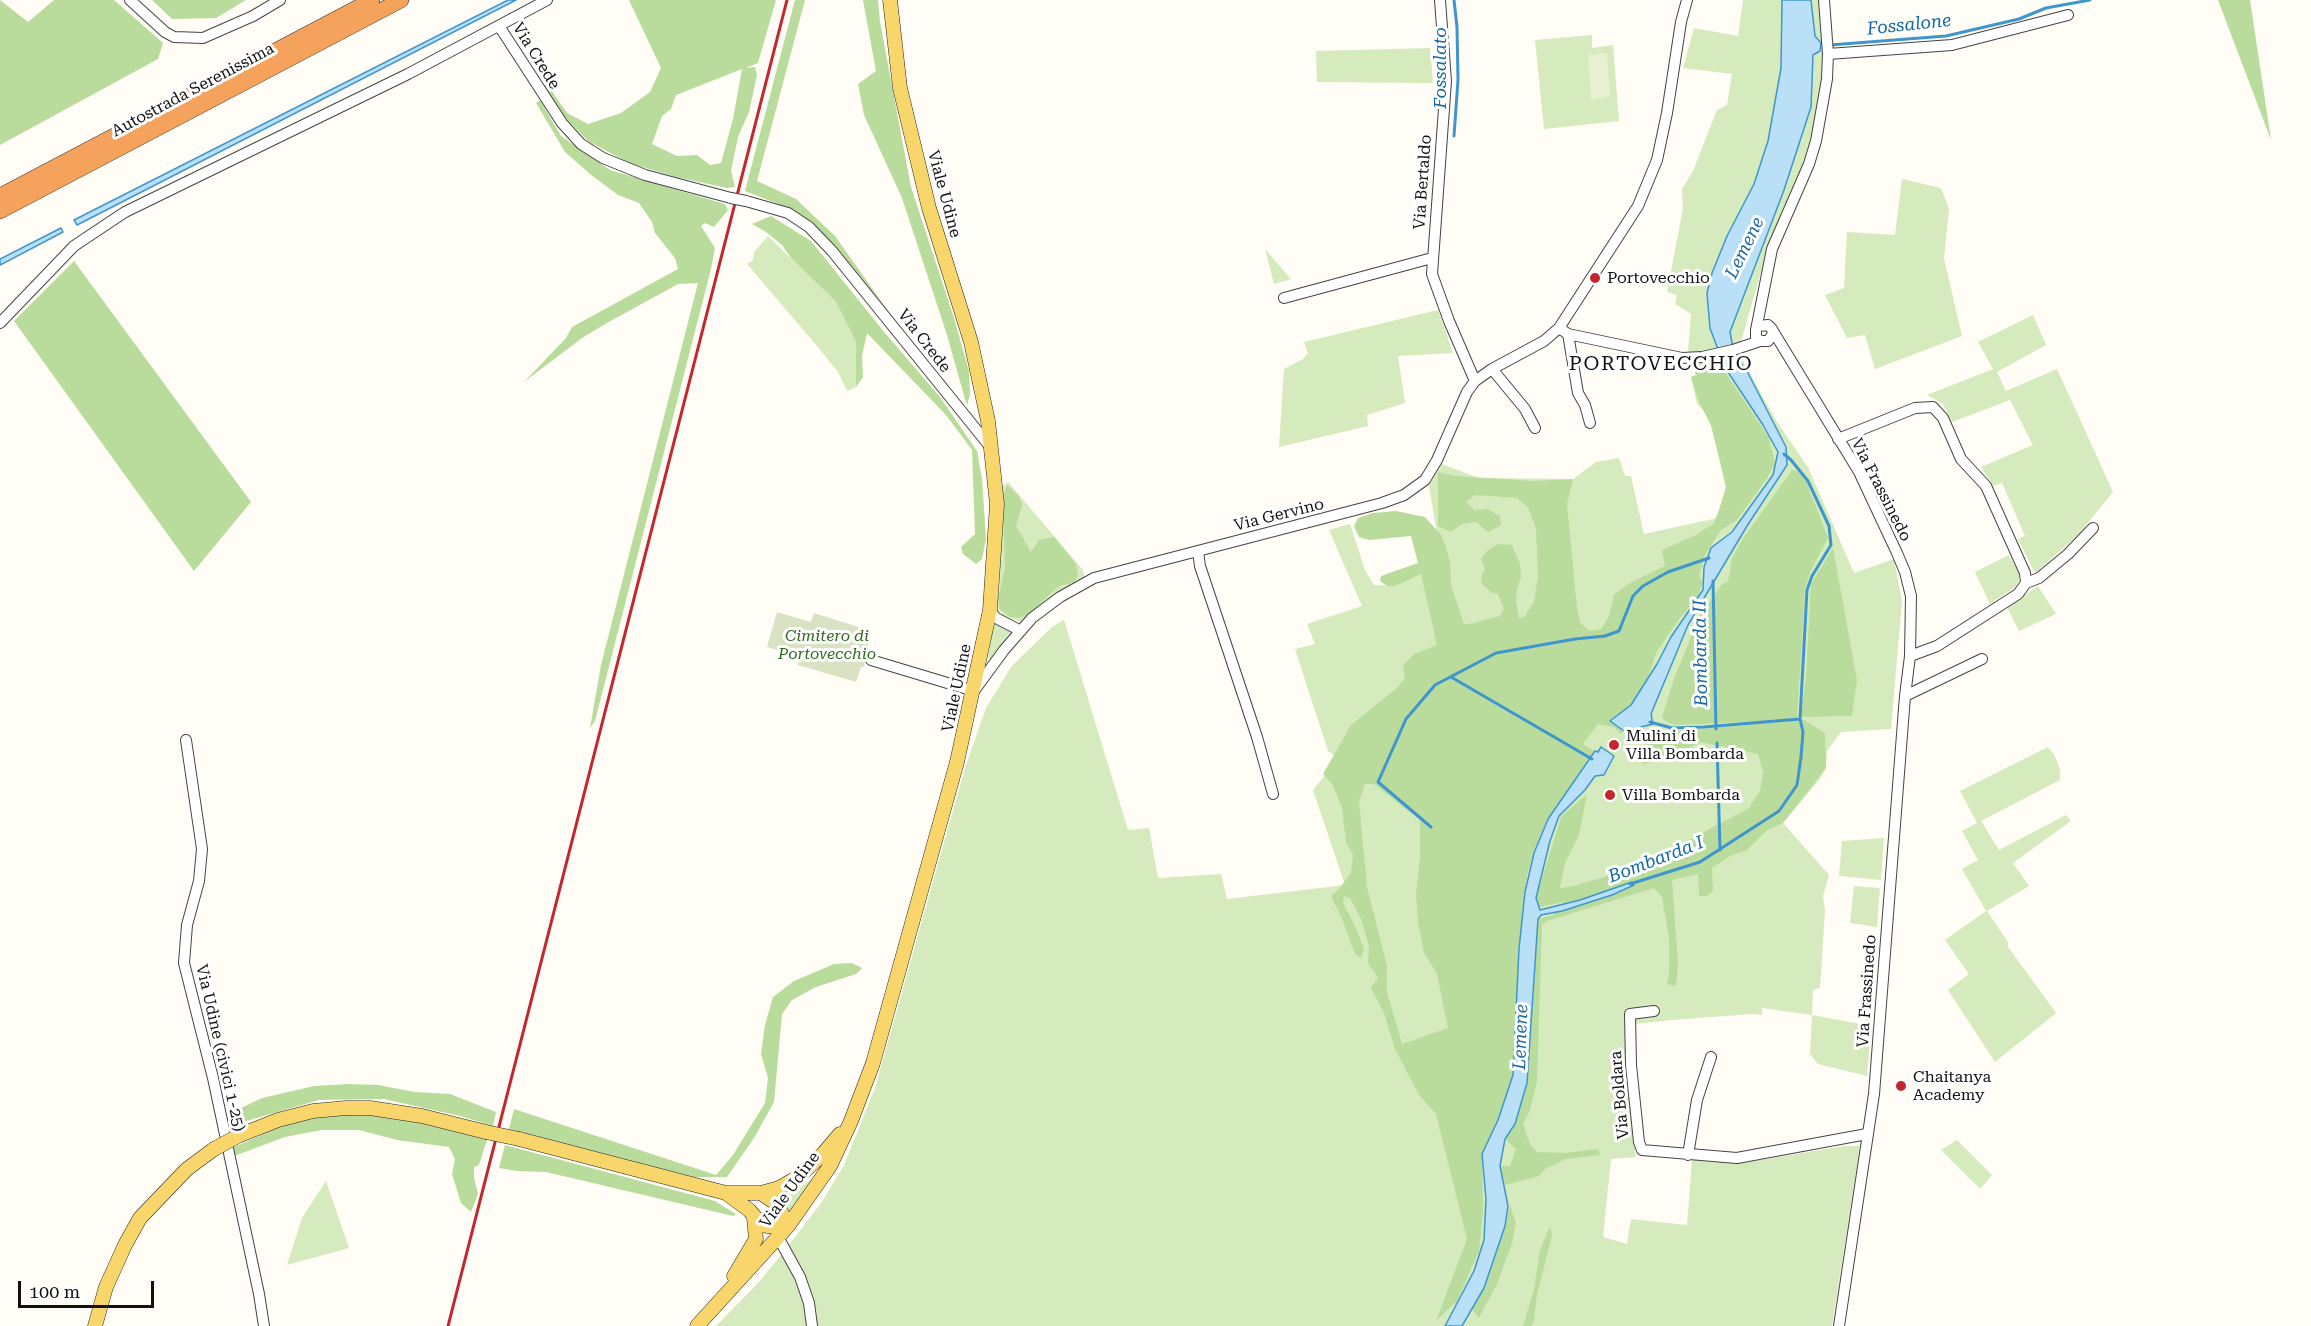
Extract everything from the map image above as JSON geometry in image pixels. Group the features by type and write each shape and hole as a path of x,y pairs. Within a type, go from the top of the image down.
{"highway":[{"name":"Autostrada Serenissima","path":"0,195 372,0"},
{"name":"Autostrada Serenissima","path":"0,211 401,0"}],"main road":[{"name":"Viale Udine","path":"697,1326 783,1231 830,1166 851,1121 873,1063 957,762 990,609 997,504 993,450 982,386 971,342 929,208 900,88 890,0"},
{"path":"95,1326 106,1287 140,1218 187,1169 214,1149 240,1135 278,1120 304,1113 346,1108 370,1108 422,1116 519,1139 726,1194 761,1193 779,1188 798,1177 822,1155 851,1121"},
{"path":"761,1193 777,1204 783,1231"},
{"path":"726,1194 749,1210 762,1225 783,1231"},
{"path":"709,1313 756,1239 754,1218"}],"street":[{"path":"130,0 174,37 203,38 253,16 280,0"},
{"path":"500,26 548,0"},
{"name":"Via Bertaldo","path":"1440,0 1446,81 1432,274 1473,378"},
{"path":"1590,423 1585,405 1578,393 1564,331 1638,206 1657,160 1687,0"},
{"path":"1759,336 1761,306 1772,249 1809,164 1816,141 1827,79 1824,0"},
{"path":"1827,47 1952,45 2068,15"},
{"name":"Via Crede","path":"0,323 74,246 125,212 408,74 500,26 561,123 581,144 603,158 645,176 788,213 809,227 832,250 993,450"},
{"path":"1284,298 1432,258"},
{"name":"Via Frassinedo","path":"1761,306 1784,350 1859,472 1905,572 1911,596 1910,656 1874,1095 1839,1326"},
{"path":"1564,331 1682,358 1718,354 1738,348 1759,336 1762,325 1772,329 1770,340 1759,336"},
{"name":"Via Gervino","path":"974,691 1004,650 1032,618 1060,597 1094,578 1331,517 1404,495 1425,480 1437,460 1473,378 1564,331"},
{"path":"1759,336 1784,350"},
{"path":"1492,369 1525,409 1535,428"},
{"path":"1838,439 1915,408 1933,406 1942,418 1961,459 1986,486 2025,573 2026,584"},
{"path":"1910,656 1937,646 2018,594 2026,584 2039,578 2068,554 2093,528"},
{"path":"1197,550 1200,566 1257,737 1273,794"},
{"path":"990,609 996,618 1021,631"},
{"path":"1905,696 1982,658"},
{"path":"871,660 974,691"},
{"name":"Via Udine (civici 1-25)","path":"186,740 202,849 199,881 187,925 184,963 213,1078 264,1326"},
{"name":"Via Boldara","path":"1654,1011 1630,1014 1631,1065 1640,1148 1644,1151 1727,1158 1867,1134"},
{"path":"1688,1155 1697,1100 1711,1057"},
{"path":"783,1231 809,1303 812,1326"}],"green space":[{"path":"0,0 28,22 54,0 114,0 163,43 158,59 0,145"},
{"path":"152,0 246,0 216,18 172,19"},
{"path":"629,0 776,0 758,63 746,68 755,67 757,75 749,112 738,137 731,171 735,187 727,188 676,177 629,163 588,141 561,113 543,85 547,84 567,113 588,124 621,113 650,92 661,68","holes":["742,69 733,119 721,163 710,165 697,155 677,156 652,144 662,116 671,109 676,95"]},
{"path":"795,0 805,0 757,181 796,199 835,236 903,332 825,236 791,209 745,191"},
{"path":"863,0 878,0 880,22 911,187 969,371 970,394 967,406 947,335 902,198 864,115 858,84 876,71"},
{"path":"1743,0 1821,0 1824,51 1822,87 1812,137 1793,192 1768,248 1738,352 1777,422 1808,467 1854,573 1894,559 1902,601 1891,729 1841,732 1827,751 1826,768 1819,780 1783,823 1829,875 1823,896 1825,910 1820,988 1813,990 1812,1015 1762,1008 1762,1015 1625,1025 1625,1064 1636,1157 1611,1159 1603,1237 1627,1244 1631,1219 1687,1225 1692,1159 1742,1163 1844,1146 1860,1146 1832,1326 716,1326 758,1283 781,1255 822,1202 844,1165 875,1088 965,768 986,708 1011,667 1053,626 1064,620 1128,830 1149,828 1158,878 1221,874 1227,899 1345,885 1313,790 1339,758 1328,751 1295,649 1315,644 1307,624 1362,606 1329,530 1350,524 1365,570 1374,585 1396,586 1421,574 1424,583 1444,576 1429,486 1442,464 1479,478 1573,479 1596,462 1619,458 1625,476 1631,476 1644,534 1731,515 1721,463 1729,460 1716,444 1711,425 1697,404 1691,377 1696,375 1688,351 1691,314 1675,304 1677,295 1667,292 1683,208 1682,189 1693,171 1717,110 1727,105 1732,74 1683,68 1694,28 1738,36"},
{"path":"2218,0 2250,0 2271,140"},
{"path":"1592,35 1592,48 1613,45 1619,121 1544,129 1535,40"},
{"path":"1430,48 1433,83 1317,82 1316,51"},
{"path":"1607,53 1610,97 1591,100 1588,55"},
{"path":"540,100 561,136 610,170 725,204 728,210 714,227 705,223 701,226 715,248 711,269 595,721 590,728 601,665 698,283 678,284 605,324 582,338 524,382 566,338 572,327 678,269 675,258 655,233 652,222 639,203 618,195 565,152 536,103"},
{"path":"1902,179 1941,188 1949,209 1944,258 1962,336 1875,369 1865,335 1847,338 1825,295 1844,288 1847,232 1895,235"},
{"path":"771,216 811,241 940,397 977,451 982,479 986,539 982,559 976,564 963,554 961,547 975,534 972,450 946,415 867,333 862,356 863,377 856,387 856,342 836,302 791,258 782,245 752,224"},
{"path":"768,236 836,302 856,342 856,387 847,391 838,372 747,264 753,260 754,252"},
{"path":"1265,249 1291,279 1274,284"},
{"path":"74,261 251,502 194,571 14,321"},
{"path":"1438,310 1453,353 1398,356 1405,403 1367,415 1368,426 1279,447 1284,369 1303,359 1308,353 1304,342"},
{"path":"2033,315 2046,345 1997,372 2006,391 2057,369 2113,492 2078,535 2035,573 2018,539 2025,536 2002,483 1993,486 1981,467 2033,445 2010,400 1952,422 1943,404 1927,395 1993,369 1978,342"},
{"path":"1694,369 1725,372 1769,438 1775,463 1737,520 1721,530 1705,555 1699,576 1703,582 1698,597 1657,651 1639,703 1621,734 1614,727 1598,724 1583,744 1594,751 1547,819 1533,853 1527,876 1519,949 1513,1075 1482,1154 1483,1212 1479,1251 1457,1301 1436,1321 1467,1239 1436,1114 1419,1095 1395,1049 1384,1013 1371,988 1378,978 1368,963 1369,947 1362,921 1350,898 1344,896 1343,903 1364,949 1361,958 1355,954 1331,896 1351,873 1353,855 1346,842 1342,807 1332,784 1323,774 1351,725 1397,688 1405,678 1403,666 1414,654 1437,645 1421,574 1396,586 1387,586 1380,581 1381,576 1418,563 1411,536 1369,540 1359,537 1354,526 1358,518 1373,513 1396,511 1425,517 1441,535 1446,547 1450,562 1451,585 1464,624 1500,616 1504,609 1498,594 1492,593 1482,584 1481,577 1485,569 1481,559 1488,550 1498,544 1512,545 1520,564 1521,578 1516,601 1519,618 1524,617 1534,602 1538,576 1536,529 1528,507 1517,498 1475,495 1466,502 1474,510 1487,509 1500,516 1501,525 1488,532 1476,522 1462,524 1451,532 1438,526 1438,472 1456,476 1534,481 1573,479 1567,504 1577,607 1580,622 1589,631 1601,629 1609,616 1614,595 1630,583 1665,566 1662,550 1696,535 1714,523 1719,510 1726,487 1711,425 1698,400 1691,377 1696,375","holes":["1365,784 1374,784 1420,820 1420,858 1416,894 1418,923 1424,953 1437,974 1448,1028 1402,1044 1387,992 1387,966 1367,887 1359,801"]},
{"path":"1792,470 1798,471 1806,481 1828,538 1811,570 1805,588 1797,720 1804,720 1825,733 1826,768 1783,823 1767,830 1747,850 1730,856 1712,868 1713,891 1707,896 1699,896 1698,874 1672,880 1678,964 1676,986 1667,984 1669,938 1662,897 1654,888 1547,921 1542,925 1537,1082 1530,1110 1523,1124 1531,1146 1537,1152 1565,1153 1598,1149 1600,1155 1566,1159 1545,1169 1539,1176 1505,1185 1500,1166 1510,1166 1516,1149 1507,1141 1507,1136 1515,1124 1538,919 1553,915 1564,902 1539,907 1536,898 1561,817 1587,794 1579,835 1565,863 1560,888 1634,868 1748,809 1760,791 1763,772 1758,754 1701,742 1664,760 1643,764 1637,748 1681,731 1795,720 1674,725 1662,717 1674,679 1699,617 1722,584 1728,582 1732,558 1742,540"},
{"path":"1008,482 1083,570 1085,578 1022,622 1003,616 999,609 1002,487"},
{"path":"1007,485 1019,496 1022,505 1016,526 1031,552 1039,540 1054,537 1076,564 1078,576 1074,582 1060,586 1051,593 1030,614 1019,618 1011,617 999,609 998,599 1005,568 1003,497"},
{"path":"1833,548 1857,680 1852,716 1801,717 1806,676 1811,584"},
{"path":"2009,555 2019,573 2019,580 2015,587 1990,604 1975,572"},
{"path":"2038,586 2056,614 2019,631 2007,607"},
{"name":"Cimitero di Portovecchio","path":"777,612 811,622 814,613 871,631 864,667 861,667 856,682 798,665 800,657 767,647"},
{"path":"994,623 1011,630 1012,634 994,659 989,659 988,657"},
{"path":"2048,747 2055,756 2060,770 2060,780 1981,821 1999,850 2066,815 2071,821 2013,863 2029,886 1987,911 2008,942 2008,947 2056,1013 1995,1062 1948,990 1969,974 1945,940 1986,911 1962,869 1978,860 1962,831 1977,823 1960,791"},
{"path":"1884,838 1881,880 1839,876 1842,841"},
{"path":"1854,886 1880,888 1877,927 1850,923"},
{"path":"852,963 862,968 856,974 816,987 792,1000 782,1014 774,1102 754,1138 727,1177 693,1177 509,1129 514,1109 716,1175 733,1155 765,1103 768,1078 761,1054 765,1025 773,997 794,981 834,964"},
{"path":"1812,1015 1871,1026 1867,1076 1818,1064 1810,1054"},
{"path":"378,1085 415,1092 450,1094 496,1112 493,1126 384,1099 319,1100 236,1124 233,1118 239,1109 262,1098 314,1086"},
{"path":"367,1113 419,1121 487,1140 479,1165 474,1167 478,1194 471,1212 461,1203 452,1174 455,1159 449,1147 397,1140 359,1130 322,1130 285,1137 234,1156 232,1148 286,1124 328,1115"},
{"path":"1957,1140 1992,1175 1980,1189 1941,1150"},
{"path":"505,1145 715,1201 736,1214 733,1216 546,1172 499,1168"},
{"path":"819,1174 790,1216 783,1201 776,1198 795,1191"},
{"path":"326,1181 349,1248 287,1265 302,1218"},
{"path":"1510,1205 1516,1223 1512,1243 1497,1284 1479,1318 1472,1309 1484,1288"},
{"path":"1550,1226 1552,1235 1537,1295 1534,1320 1531,1326 1523,1326 1534,1290 1540,1250"}],"water":[{"path":"508,0 516,0 77,225 74,220"},
{"name":"Lemene","path":"1782,0 1811,0 1815,36 1821,43 1820,51 1813,55 1811,107 1784,190 1730,332 1734,353 1748,373 1786,447 1787,465 1747,526 1688,625 1651,714 1653,724 1641,727 1634,738 1610,721 1631,705 1657,664 1671,637 1703,590 1704,567 1711,548 1732,532 1773,475 1778,452 1724,366 1710,328 1707,293 1712,273 1727,236 1754,184 1768,141 1781,68"},
{"path":"61,228 63,232 0,265 0,259"},
{"name":"Lemene","path":"1601,747 1614,756 1604,775 1595,776 1585,790 1559,816 1550,841 1536,898 1540,910 1580,900 1632,882 1634,885 1612,895 1562,911 1541,915 1538,919 1527,1083 1515,1124 1505,1139 1500,1166 1508,1206 1505,1226 1484,1288 1462,1326 1445,1326 1474,1271 1484,1240 1486,1199 1482,1154 1498,1120 1513,1075 1519,949 1525,892 1534,853 1548,819 1595,751 1598,752"}],"waterway":[{"name":"Fossalato","path":"1454,0 1458,80 1454,136"},
{"name":"Fossalone","path":"1830,45 1946,36 2019,19 2046,8 2090,0"},
{"path":"1784,454 1808,481 1829,526 1831,545 1812,576 1807,590 1800,719"},
{"name":"Portovecchio","path":"1431,827 1378,782 1406,719 1435,685 1496,653 1605,636 1619,631 1633,596 1643,586 1668,572 1709,558"},
{"name":"Bombarda II","path":"1713,581 1716,729"},
{"path":"1451,677 1592,759"},
{"name":"Bombarda I","path":"1630,884 1700,862 1779,811 1797,785 1801,757 1803,732 1800,719 1672,728 1650,722"},
{"name":"Bombarda II","path":"1717,743 1720,850"}],"railway":[{"path":"448,1326 787,0"}],"place":[{"name":"Portovecchio","path":"1595,278"},
{"name":"Mulini di Villa Bombarda","path":"1614,745"},
{"name":"Villa Bombarda","path":"1610,795"},
{"name":"Chaitanya Academy","path":"1901,1086"}],"district":[{"name":"PORTOVECCHIO","path":"1661,364"}]}
